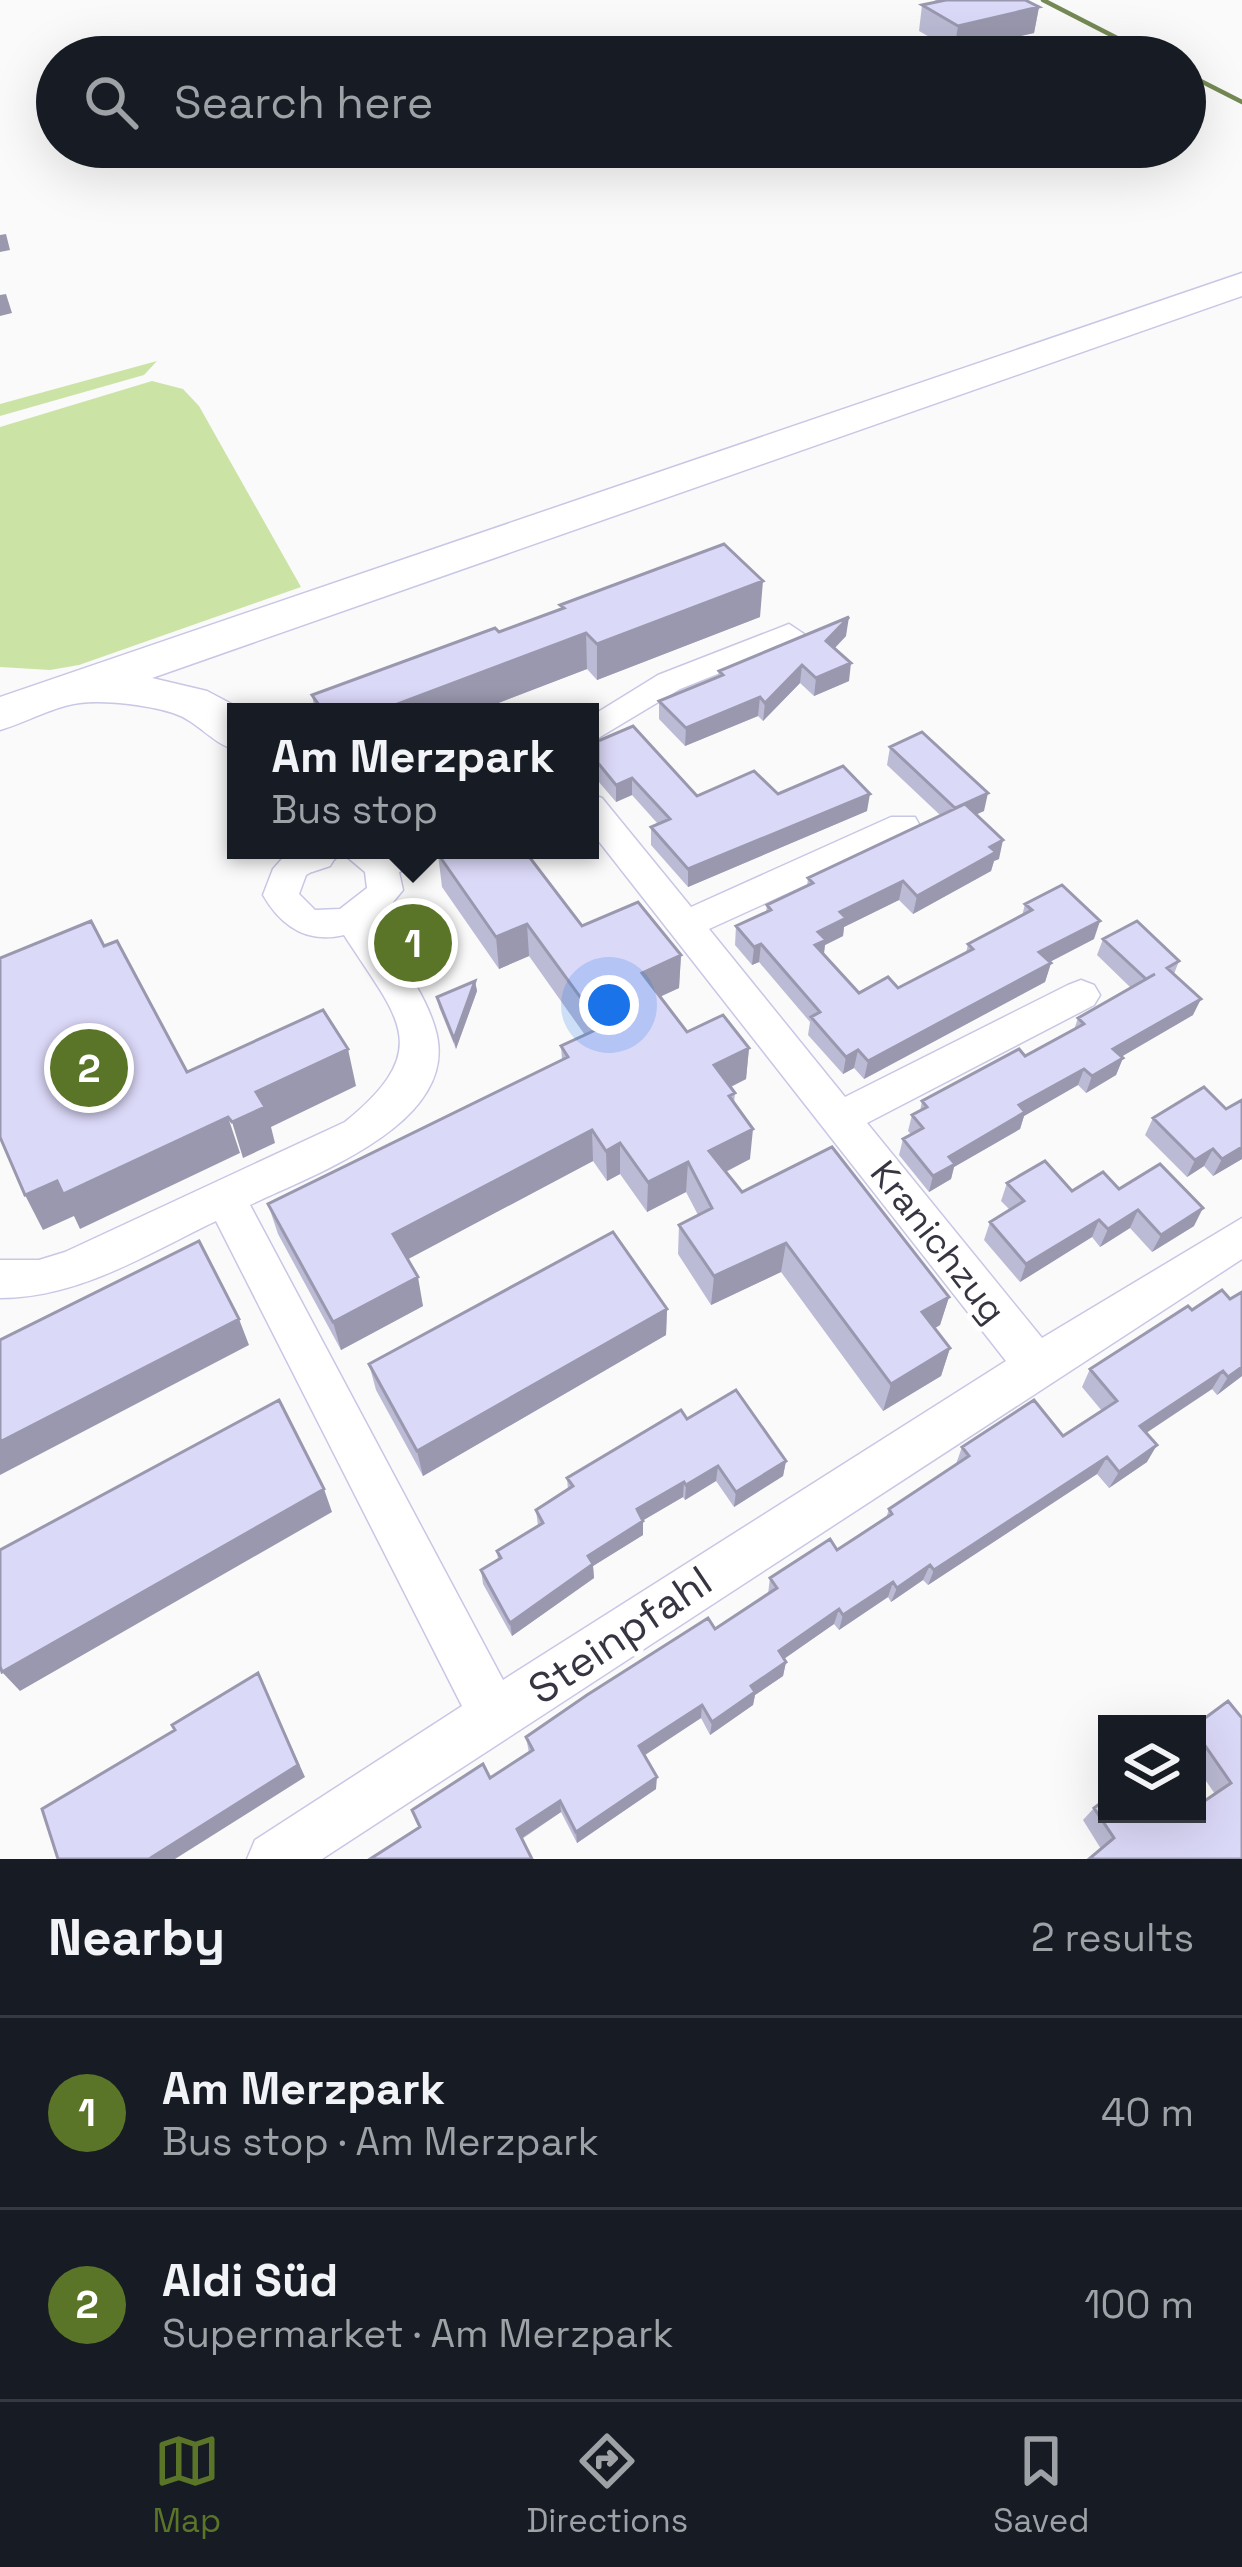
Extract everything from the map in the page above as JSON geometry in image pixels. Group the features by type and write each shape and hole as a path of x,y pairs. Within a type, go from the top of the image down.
{"main road":[{"path":"22,706 1242,284"},
{"path":"232,703 243,664 298,611"},
{"path":"0,678 67,680 118,672"},
{"path":"22,706 128,689 200,707 227,725"}],"street":[{"path":"599,726 670,682 789,634"},
{"name":"Kranichzug","path":"599,817 1037,1366"},
{"path":"688,923 903,826"},
{"path":"309,859 298,861 282,883 286,906 306,922 352,920 379,902 386,877 347,859"},
{"path":"0,1279 39,1279 74,1269 359,1134 394,1110 423,1059 421,1031 352,920"},
{"path":"840,1118 1081,995"},
{"name":"Steinpfahl","path":"224,1195 495,1718 764,1539 1242,1236"},
{"path":"274,1859 495,1718"}],"green space":[{"path":"157,361 144,375 0,416 0,404"},
{"path":"152,381 183,389 199,406 301,587 79,665 50,670 0,667 0,427"}],"building":[{"path":"946,0 1025,0 1039,7 958,26 922,5"},
{"path":"724,544 763,581 597,644 586,633 400,703 318,703 312,695 495,628 499,632 564,608 560,605"},
{"path":"849,617 826,641 851,663 816,678 802,665 765,703 760,697 686,728 659,701 723,675 719,671"},
{"path":"633,726 697,796 754,771 778,794 843,766 870,794 688,869 651,827 670,819 632,778 616,785 599,764 599,741"},
{"path":"922,732 988,793 955,808 890,747"},
{"path":"965,804 1003,840 990,847 996,852 917,896 903,881 840,912 846,918 818,932 826,940 815,945 859,993 888,977 898,988 973,949 968,944 1032,910 1025,904 1062,885 1100,921 1039,952 1051,963 868,1061 858,1050 846,1057 811,1017 820,1012 761,944 754,947 736,926 813,883 808,878"},
{"path":"441,859 531,859 582,926 638,902 681,955 642,973 687,1032 723,1015 749,1048 714,1065 753,1129 709,1151 742,1192 832,1147 949,1297 922,1312 950,1348 891,1384 786,1243 714,1276 679,1225 712,1208 688,1162 648,1182 620,1143 606,1151 592,1130 393,1234 418,1277 333,1322 268,1204 568,1057 561,1046 602,1027 527,924 496,937"},
{"path":"91,921 104,946 117,941 187,1072 323,1010 348,1049 256,1092 265,1107 232,1122 228,1117 63,1194 57,1181 25,1195 0,1137 0,958"},
{"path":"1137,921 1179,961 1167,968 1201,999 1113,1049 1123,1058 1092,1076 1084,1069 1019,1105 1025,1112 949,1157 955,1164 933,1176 903,1139 923,1128 912,1115 927,1107 922,1101 1019,1049 1025,1056 1084,1024 1078,1018 1155,974 1146,979 1103,939"},
{"path":"475,981 454,1039 437,997"},
{"path":"1204,1087 1226,1109 1242,1100 1242,1147 1222,1159 1213,1149 1195,1160 1153,1118"},
{"path":"1045,1161 1072,1191 1103,1172 1119,1189 1160,1164 1203,1208 1161,1235 1138,1210 1108,1229 1099,1220 1026,1264 990,1222 1024,1201 1007,1183"},
{"path":"613,1232 667,1309 417,1451 369,1364"},
{"path":"199,1241 239,1319 0,1442 0,1340"},
{"path":"1222,1290 1230,1299 1242,1292 1242,1367 1228,1377 1223,1371 1140,1426 1157,1445 1119,1472 1107,1457 934,1570 930,1565 897,1588 893,1582 843,1615 839,1609 779,1651 786,1662 751,1686 755,1692 712,1722 702,1705 639,1746 657,1777 576,1832 560,1801 517,1829 532,1859 370,1859 420,1827 412,1810 483,1764 490,1778 533,1750 526,1737 587,1695 708,1618 715,1629 777,1588 770,1578 830,1539 837,1550 892,1514 889,1509 969,1456 962,1447 1034,1400 1063,1436 1117,1401 1090,1369 1188,1306 1192,1310"},
{"path":"736,1390 786,1461 736,1492 718,1466 637,1509 643,1521 588,1556 593,1564 510,1623 481,1570 501,1558 497,1551 543,1523 536,1510 573,1486 567,1478 681,1410 687,1419"},
{"path":"279,1400 324,1489 2,1672 0,1550"},
{"path":"258,1673 298,1765 149,1859 58,1859 42,1809 175,1730 172,1725"},
{"path":"1228,1701 1242,1718 1242,1859 1089,1859 1114,1838 1104,1823 1206,1823 1206,1800 1231,1783 1206,1747 1206,1717"}],"waterway":[{"path":"1043,0 1113,36"},
{"path":"1206,84 1242,102"}],"place":[{"name":"Am Merzpark","path":"413,943"},
{"name":"Aldi Süd","path":"89,1068"}]}
